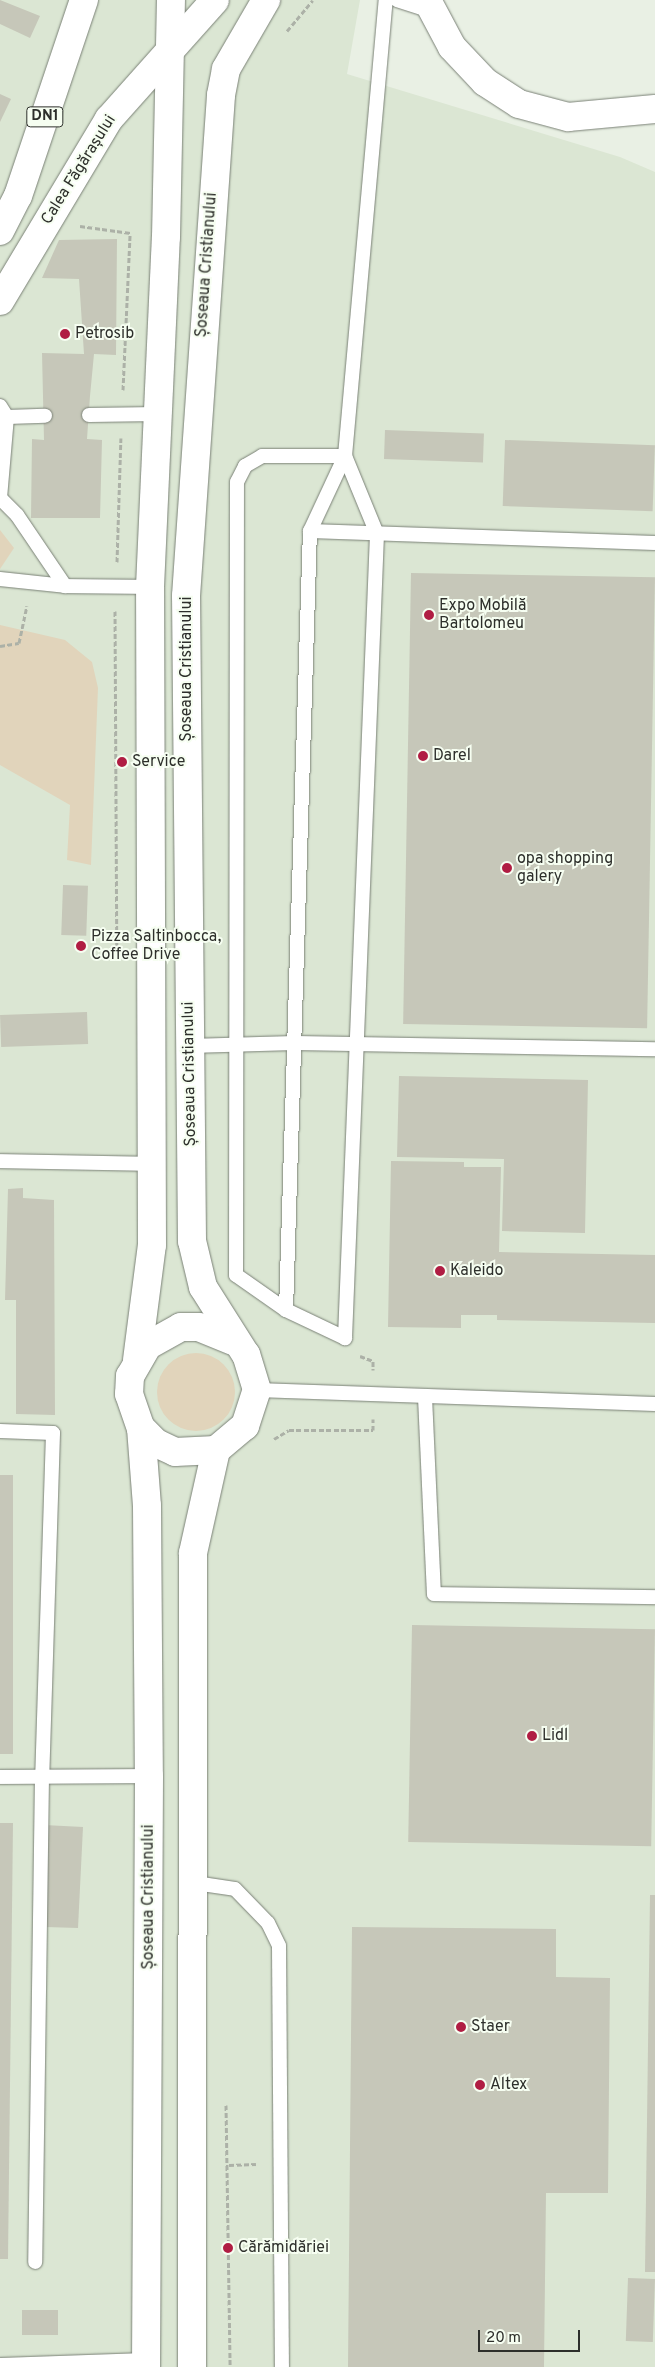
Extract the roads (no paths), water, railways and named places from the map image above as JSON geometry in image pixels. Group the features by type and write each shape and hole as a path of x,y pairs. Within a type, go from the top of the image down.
{"street":[{"name":"DN1","path":"0,231 18,196 84,0"},
{"name":"Șoseaua Cristianului","path":"146,2364 149,1776 147,1506 141,1428 129,1394 137,1360 152,1245 150,587 166,237 171,0"},
{"name":"Calea Făgărașului","path":"0,301 109,119 169,47 215,0"},
{"name":"Șoseaua Cristianului","path":"141,1428 156,1443 175,1452 216,1450 246,1426 256,1390 254,1371 233,1341 203,1288 192,1241 186,596 208,237 226,69 266,0"},
{"path":"429,6 452,47 485,82 518,104 568,117 655,109"},
{"name":"Șoseaua Cristianului","path":"137,1360 148,1345 181,1328 217,1331 233,1341"},
{"path":"192,2367 193,1553 216,1450"}],"lane":[{"path":"286,1310 296,1043 310,531 345,456 386,0"},
{"path":"397,0 429,6"},
{"path":"45,416 4,412 0,498 17,515 65,586"},
{"path":"89,414 158,414"},
{"path":"262,456 345,456 377,534 345,1338 286,1310 236,1274 237,482 245,466 262,456"},
{"path":"310,531 655,543"},
{"path":"0,579 65,586 150,587"},
{"path":"189,1046 296,1043 655,1049"},
{"path":"0,1161 151,1164"},
{"path":"256,1390 655,1404"},
{"path":"425,1397 434,1594 655,1598"},
{"path":"0,1431 53,1433 42,1776 34,2262"},
{"path":"0,1777 149,1776"},
{"path":"194,1882 235,1889 268,1923 279,1946 282,2367"},
{"path":"0,2365 146,2364"}],"place":[{"name":"Petrosib","path":"65,334"},
{"name":"Expo Mobilă Bartolomeu","path":"429,615"},
{"name":"Darel","path":"423,756"},
{"name":"Service","path":"122,762"},
{"name":"opa shopping galery","path":"507,868"},
{"name":"Pizza Saltinbocca, Coffee Drive","path":"81,946"},
{"name":"Kaleido","path":"440,1271"},
{"name":"Lidl","path":"532,1736"},
{"name":"Staer","path":"461,2027"},
{"name":"Altex","path":"480,2085"},
{"name":"Cărămidăriei","path":"228,2248"}]}
